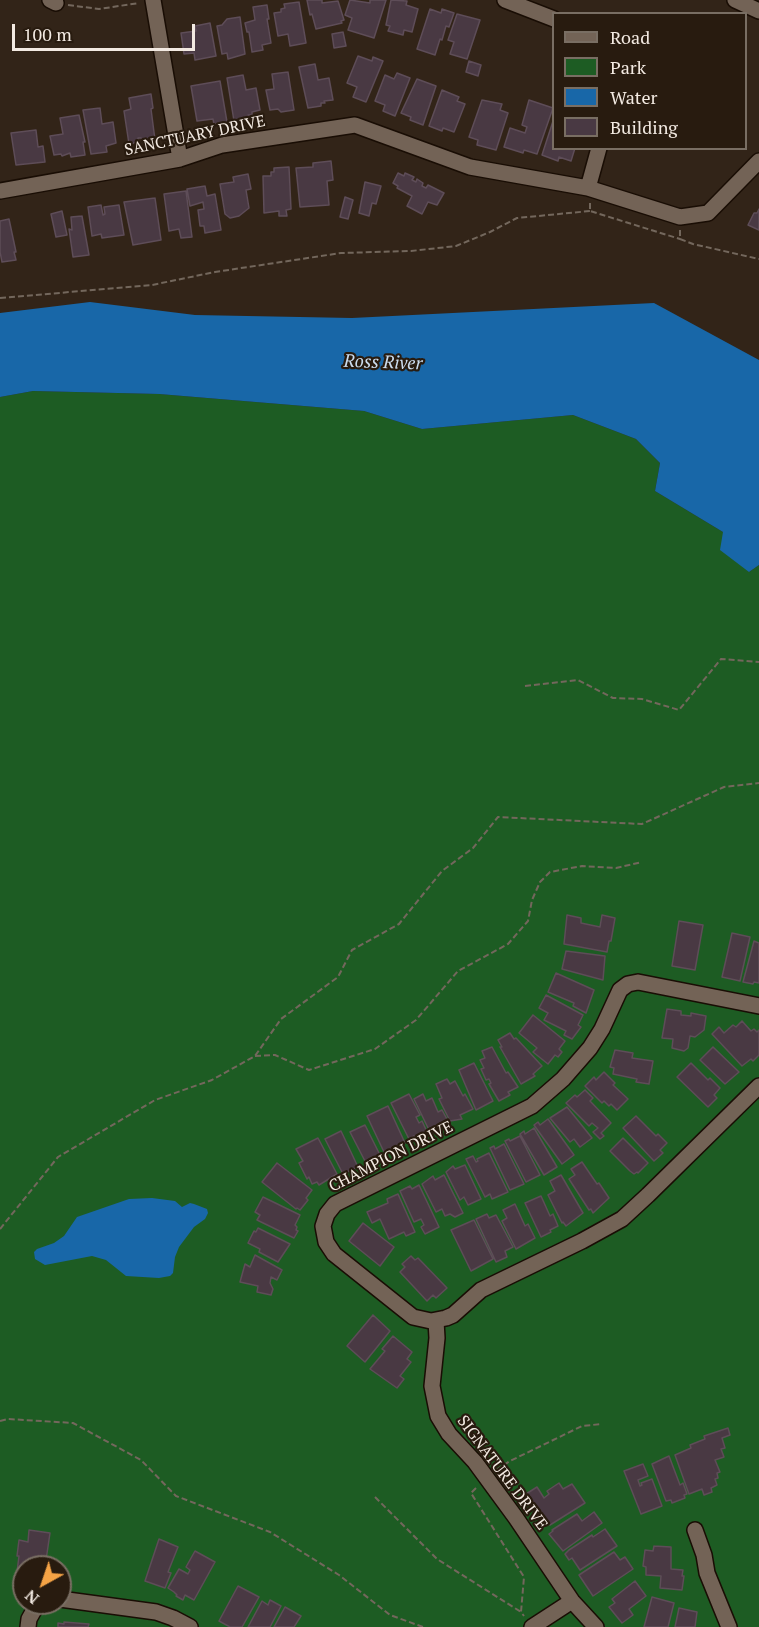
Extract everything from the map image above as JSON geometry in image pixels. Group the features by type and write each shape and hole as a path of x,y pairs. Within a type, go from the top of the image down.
{"street":[{"path":"153,0 180,159"},
{"path":"505,0 552,18"},
{"path":"735,0 759,10"},
{"name":"SANCTUARY DRIVE","path":"0,191 180,159 222,146 354,125 470,167 588,188 680,217 708,213 759,161"},
{"path":"588,188 598,150"},
{"name":"CHAMPION DRIVE","path":"436,1321 422,1320 407,1312 330,1249 323,1226 327,1214 335,1204 532,1106 563,1079 584,1056 602,1029 620,990 628,984 638,982 759,1005"},
{"path":"436,1321 453,1315 481,1290 622,1219 759,1086"},
{"name":"SIGNATURE DRIVE","path":"436,1321 432,1386 438,1416 449,1434 475,1462 516,1518 572,1601 596,1627"},
{"path":"695,1530 704,1555 707,1574 729,1627"},
{"path":"72,1601 156,1612 190,1627"},
{"path":"532,1627 572,1601"}],"path":[{"path":"53,2 99,9 153,0"},
{"path":"588,188 590,211"},
{"path":"0,298 152,285 215,272 341,254 411,251 456,246 517,218 590,211 693,244 759,259"},
{"path":"680,217 680,239"},
{"path":"525,686 578,680 613,698 642,699 680,710 721,658 759,662"},
{"path":"0,1229 58,1157 155,1100 212,1080 255,1056 281,1019 338,977 352,950 399,924 442,871 473,848 498,818 642,824 724,787 759,783"},
{"path":"255,1056 275,1055 309,1070 375,1049 416,1020 458,972 508,944 528,921 532,900 540,882 550,872 582,866 616,868 642,862"},
{"path":"0,1421 8,1419 73,1422 141,1460 176,1496 270,1532 339,1575 390,1615 423,1627"},
{"path":"375,1497 437,1559 521,1612"}],"green space":[{"path":"33,391 159,394 364,411 422,429 573,415 636,439 660,463 655,491 723,532 749,572 759,565 759,1627 0,1627 0,397"}],"water":[{"name":"Ross River","path":"90,302 195,315 352,318 654,303 759,360 759,565 749,572 720,550 723,532 655,491 660,463 636,439 573,415 422,429 364,411 159,394 33,391 0,397 0,313"},
{"path":"152,1198 175,1201 182,1207 190,1203 194,1204 207,1209 208,1213 179,1247 173,1273 170,1276 159,1278 126,1276 106,1260 92,1256 45,1265 35,1259 34,1252 37,1249 54,1243 64,1236 77,1217 129,1199"}],"building":[{"path":"307,0 322,0 322,3 338,1 344,20 341,21 342,23 316,29"},
{"path":"350,0 370,3 370,0 386,0 374,38 348,30 352,18 345,15"},
{"path":"391,0 407,1 406,5 418,9 412,32 404,30 403,35 388,31 390,26 386,25"},
{"path":"299,2 306,43 290,46 288,34 278,36 274,13 281,12 281,9 285,8 284,4"},
{"path":"267,5 271,43 262,45 263,50 252,52 245,23 255,20 253,7"},
{"path":"430,9 441,13 442,9 454,13 449,27 446,26 442,40 440,39 435,55 417,49"},
{"path":"457,14 480,20 467,59 450,54 454,42 448,40"},
{"path":"240,17 245,54 228,59 227,53 222,54 217,26 222,25 227,19"},
{"path":"210,23 216,56 195,60 194,53 184,54 181,33 196,31 195,26"},
{"path":"343,32 346,46 334,48 332,34"},
{"path":"358,56 372,61 373,57 383,61 366,102 353,97 357,87 347,83"},
{"path":"469,61 481,65 478,76 466,72"},
{"path":"315,64 318,80 329,78 333,100 324,101 325,103 321,103 321,106 308,108 299,67"},
{"path":"288,72 294,110 281,112 278,109 270,110 266,90 274,89 272,74"},
{"path":"397,73 410,78 395,116 383,111 385,105 375,101 385,75 394,79"},
{"path":"243,75 246,90 256,88 260,110 248,115 249,119 234,121 227,78"},
{"path":"417,79 436,86 423,125 410,120 411,117 401,113"},
{"path":"220,81 227,122 214,124 213,119 197,121 191,86"},
{"path":"442,90 459,97 457,101 465,104 454,132 443,128 442,131 429,126"},
{"path":"151,94 155,140 145,141 138,138 138,142 129,144 124,111 131,109 129,98"},
{"path":"482,100 502,104 500,110 508,113 496,150 477,145 478,140 469,137"},
{"path":"529,100 552,108 537,154 524,150 523,153 504,147 510,128 525,133 527,127 522,125"},
{"path":"100,108 102,124 113,122 116,143 106,146 107,152 91,154 83,110"},
{"path":"79,115 85,142 83,142 85,155 71,157 70,153 62,156 61,154 54,155 50,136 63,134 60,118"},
{"path":"552,124 552,150 574,150 571,161 559,157 558,161 542,155"},
{"path":"36,130 38,147 43,146 45,162 16,165 11,133"},
{"path":"331,161 333,180 327,181 329,205 300,207 296,168 313,167 313,163"},
{"path":"289,167 291,209 286,210 287,216 279,216 279,211 264,213 263,176 271,176 274,168"},
{"path":"398,173 404,176 405,173 414,177 412,180 416,182 417,179 423,183 422,186 426,188 428,185 444,193 437,205 428,202 422,214 407,206 412,196 397,188 398,186 393,183"},
{"path":"248,174 251,189 246,190 249,208 239,216 230,218 225,214 220,184 234,182 233,177"},
{"path":"365,182 381,186 376,204 372,203 369,216 359,213"},
{"path":"205,186 207,196 215,194 221,230 205,233 204,226 200,226 198,210 204,209 203,202 190,206 187,189"},
{"path":"186,191 192,237 181,238 179,229 169,231 164,194"},
{"path":"345,197 353,200 348,219 340,217"},
{"path":"155,198 161,240 133,245 124,202"},
{"path":"101,205 103,215 105,214 104,207 119,205 124,235 102,238 101,234 92,236 88,207"},
{"path":"759,209 759,230 748,225 754,213 757,213"},
{"path":"62,211 67,235 56,237 51,214"},
{"path":"82,216 89,255 73,257 69,229 72,230 71,217"},
{"path":"9,219 16,260 2,262 0,221"},
{"path":"567,915 581,918 581,923 600,927 602,915 615,918 607,952 564,944"},
{"path":"679,921 703,925 695,970 672,966"},
{"path":"732,933 750,937 740,981 722,977"},
{"path":"754,941 759,943 759,983 754,982 753,984 743,982"},
{"path":"566,951 605,956 603,980 562,969"},
{"path":"556,973 594,990 586,1013 573,1006 574,1003 548,992"},
{"path":"546,995 583,1015 578,1025 581,1027 572,1039 564,1035 566,1031 544,1020 548,1013 539,1008"},
{"path":"667,1009 681,1011 681,1015 691,1016 691,1013 706,1016 704,1030 695,1037 690,1036 688,1048 684,1051 672,1048 673,1039 662,1038"},
{"path":"533,1015 565,1041 559,1049 562,1052 558,1057 555,1055 548,1064 533,1052 537,1048 519,1033"},
{"path":"742,1021 751,1031 759,1030 759,1055 742,1066 712,1034 719,1027 724,1033"},
{"path":"510,1033 542,1066 533,1074 535,1076 521,1084 498,1040"},
{"path":"492,1047 506,1073 508,1072 518,1087 508,1092 510,1095 499,1101 489,1084 491,1083 489,1079 486,1080 481,1069 484,1068 480,1060 485,1058 482,1051"},
{"path":"713,1047 739,1072 725,1084 700,1060"},
{"path":"615,1050 633,1053 632,1058 653,1061 649,1084 613,1074 614,1068 610,1067"},
{"path":"474,1063 493,1101 476,1110 459,1070"},
{"path":"691,1063 720,1088 714,1095 717,1098 708,1107 677,1077"},
{"path":"604,1072 615,1083 613,1085 628,1099 617,1110 611,1104 609,1106 604,1101 602,1103 585,1086 594,1077 596,1080"},
{"path":"447,1079 450,1084 455,1081 473,1109 460,1115 462,1119 450,1121 439,1099 442,1098 436,1084"},
{"path":"585,1090 593,1098 590,1101 611,1123 601,1133 604,1136 600,1139 593,1132 598,1128 592,1123 589,1126 566,1103"},
{"path":"409,1094 420,1115 416,1117 419,1123 422,1121 428,1134 416,1140 414,1136 409,1139 391,1103"},
{"path":"423,1094 426,1101 432,1098 438,1112 442,1110 449,1123 431,1134 414,1099"},
{"path":"388,1106 405,1143 387,1153 384,1152 367,1116"},
{"path":"567,1107 592,1138 580,1147 574,1139 570,1142 550,1118"},
{"path":"636,1116 656,1136 658,1134 667,1143 660,1150 663,1153 654,1161 623,1128"},
{"path":"548,1119 574,1155 562,1164 534,1125 538,1122 540,1125"},
{"path":"365,1125 381,1157 366,1163 350,1132"},
{"path":"534,1128 557,1167 544,1175 520,1134 524,1131 525,1134"},
{"path":"341,1131 358,1167 343,1174 325,1139"},
{"path":"520,1136 540,1175 526,1182 505,1141"},
{"path":"318,1138 337,1174 319,1185 317,1182 312,1184 309,1177 307,1179 299,1163 303,1161 296,1149"},
{"path":"623,1138 648,1163 638,1173 634,1174 630,1171 610,1151"},
{"path":"504,1144 524,1184 510,1190 490,1148 494,1146 495,1149"},
{"path":"489,1153 508,1192 492,1199 490,1194 485,1197 466,1159 473,1156 476,1162 477,1159"},
{"path":"582,1162 609,1198 593,1213 569,1179 575,1175 571,1169"},
{"path":"277,1163 312,1190 300,1210 262,1182"},
{"path":"465,1165 481,1199 468,1205 464,1197 460,1200 446,1172 453,1166 455,1169"},
{"path":"444,1175 463,1213 455,1217 450,1214 445,1216 442,1209 436,1212 422,1184 433,1176 435,1180"},
{"path":"561,1175 583,1213 566,1226 562,1223 548,1195 555,1191 550,1181"},
{"path":"419,1185 439,1227 425,1234 421,1227 424,1225 421,1219 414,1222 400,1191"},
{"path":"398,1194 415,1232 406,1236 404,1232 389,1239 380,1219 372,1223 367,1212 388,1203 387,1199"},
{"path":"541,1196 550,1216 553,1214 558,1226 541,1237 525,1203"},
{"path":"263,1197 300,1215 295,1225 298,1231 294,1238 257,1220 260,1215 255,1212"},
{"path":"515,1204 525,1226 528,1224 535,1238 516,1249 502,1221 507,1218 503,1210"},
{"path":"487,1214 489,1218 496,1215 513,1247 505,1251 507,1257 496,1262 476,1219"},
{"path":"474,1220 493,1259 471,1271 451,1230"},
{"path":"363,1223 394,1247 380,1266 349,1241"},
{"path":"258,1228 290,1244 278,1262 248,1243"},
{"path":"255,1255 282,1270 277,1280 271,1277 270,1283 273,1289 271,1295 257,1292 258,1286 240,1282 245,1264 250,1267"},
{"path":"411,1256 415,1260 418,1258 447,1288 436,1298 433,1295 427,1301 400,1272 405,1267 402,1264"},
{"path":"373,1315 390,1331 365,1362 347,1346"},
{"path":"393,1336 412,1352 407,1359 411,1362 400,1376 404,1379 397,1388 370,1369 385,1351 382,1349"},
{"path":"728,1428 730,1435 722,1438 725,1448 721,1449 724,1457 715,1460 720,1472 717,1473 718,1478 715,1479 717,1485 711,1488 712,1492 704,1495 702,1489 689,1494 675,1455 705,1439 704,1436"},
{"path":"669,1456 680,1485 683,1483 687,1494 684,1495 685,1498 672,1503 671,1500 666,1501 652,1464"},
{"path":"643,1464 648,1476 638,1480 640,1486 641,1483 652,1479 662,1506 641,1514 624,1471"},
{"path":"559,1483 563,1489 572,1484 585,1503 550,1525 542,1513 538,1516 526,1494 537,1487 544,1498 549,1494 547,1491"},
{"path":"594,1512 602,1523 563,1551 549,1534 577,1514 582,1521"},
{"path":"605,1529 617,1546 580,1570 572,1558 569,1560 565,1554 592,1535 593,1537"},
{"path":"29,1530 50,1533 47,1555 17,1555 19,1540 28,1542"},
{"path":"159,1539 178,1547 168,1572 171,1573 165,1588 145,1581"},
{"path":"654,1546 671,1547 671,1569 683,1570 682,1590 660,1588 661,1576 646,1575 646,1567 643,1566 645,1550 653,1551"},
{"path":"195,1551 215,1562 194,1600 185,1595 183,1600 168,1588 179,1569 188,1574 190,1570 186,1567"},
{"path":"614,1552 620,1560 625,1557 633,1569 593,1596 579,1575"},
{"path":"635,1581 646,1596 629,1609 633,1615 622,1623 609,1607 615,1603 612,1599"},
{"path":"238,1586 259,1597 242,1627 230,1627 219,1621"},
{"path":"652,1597 674,1603 668,1627 644,1627"},
{"path":"270,1600 281,1606 270,1627 248,1627 262,1601 268,1605"},
{"path":"285,1607 301,1616 294,1627 274,1627"},
{"path":"679,1608 697,1612 695,1627 675,1627"},
{"path":"64,1622 89,1624 88,1627 58,1627 58,1623 64,1624"}]}
